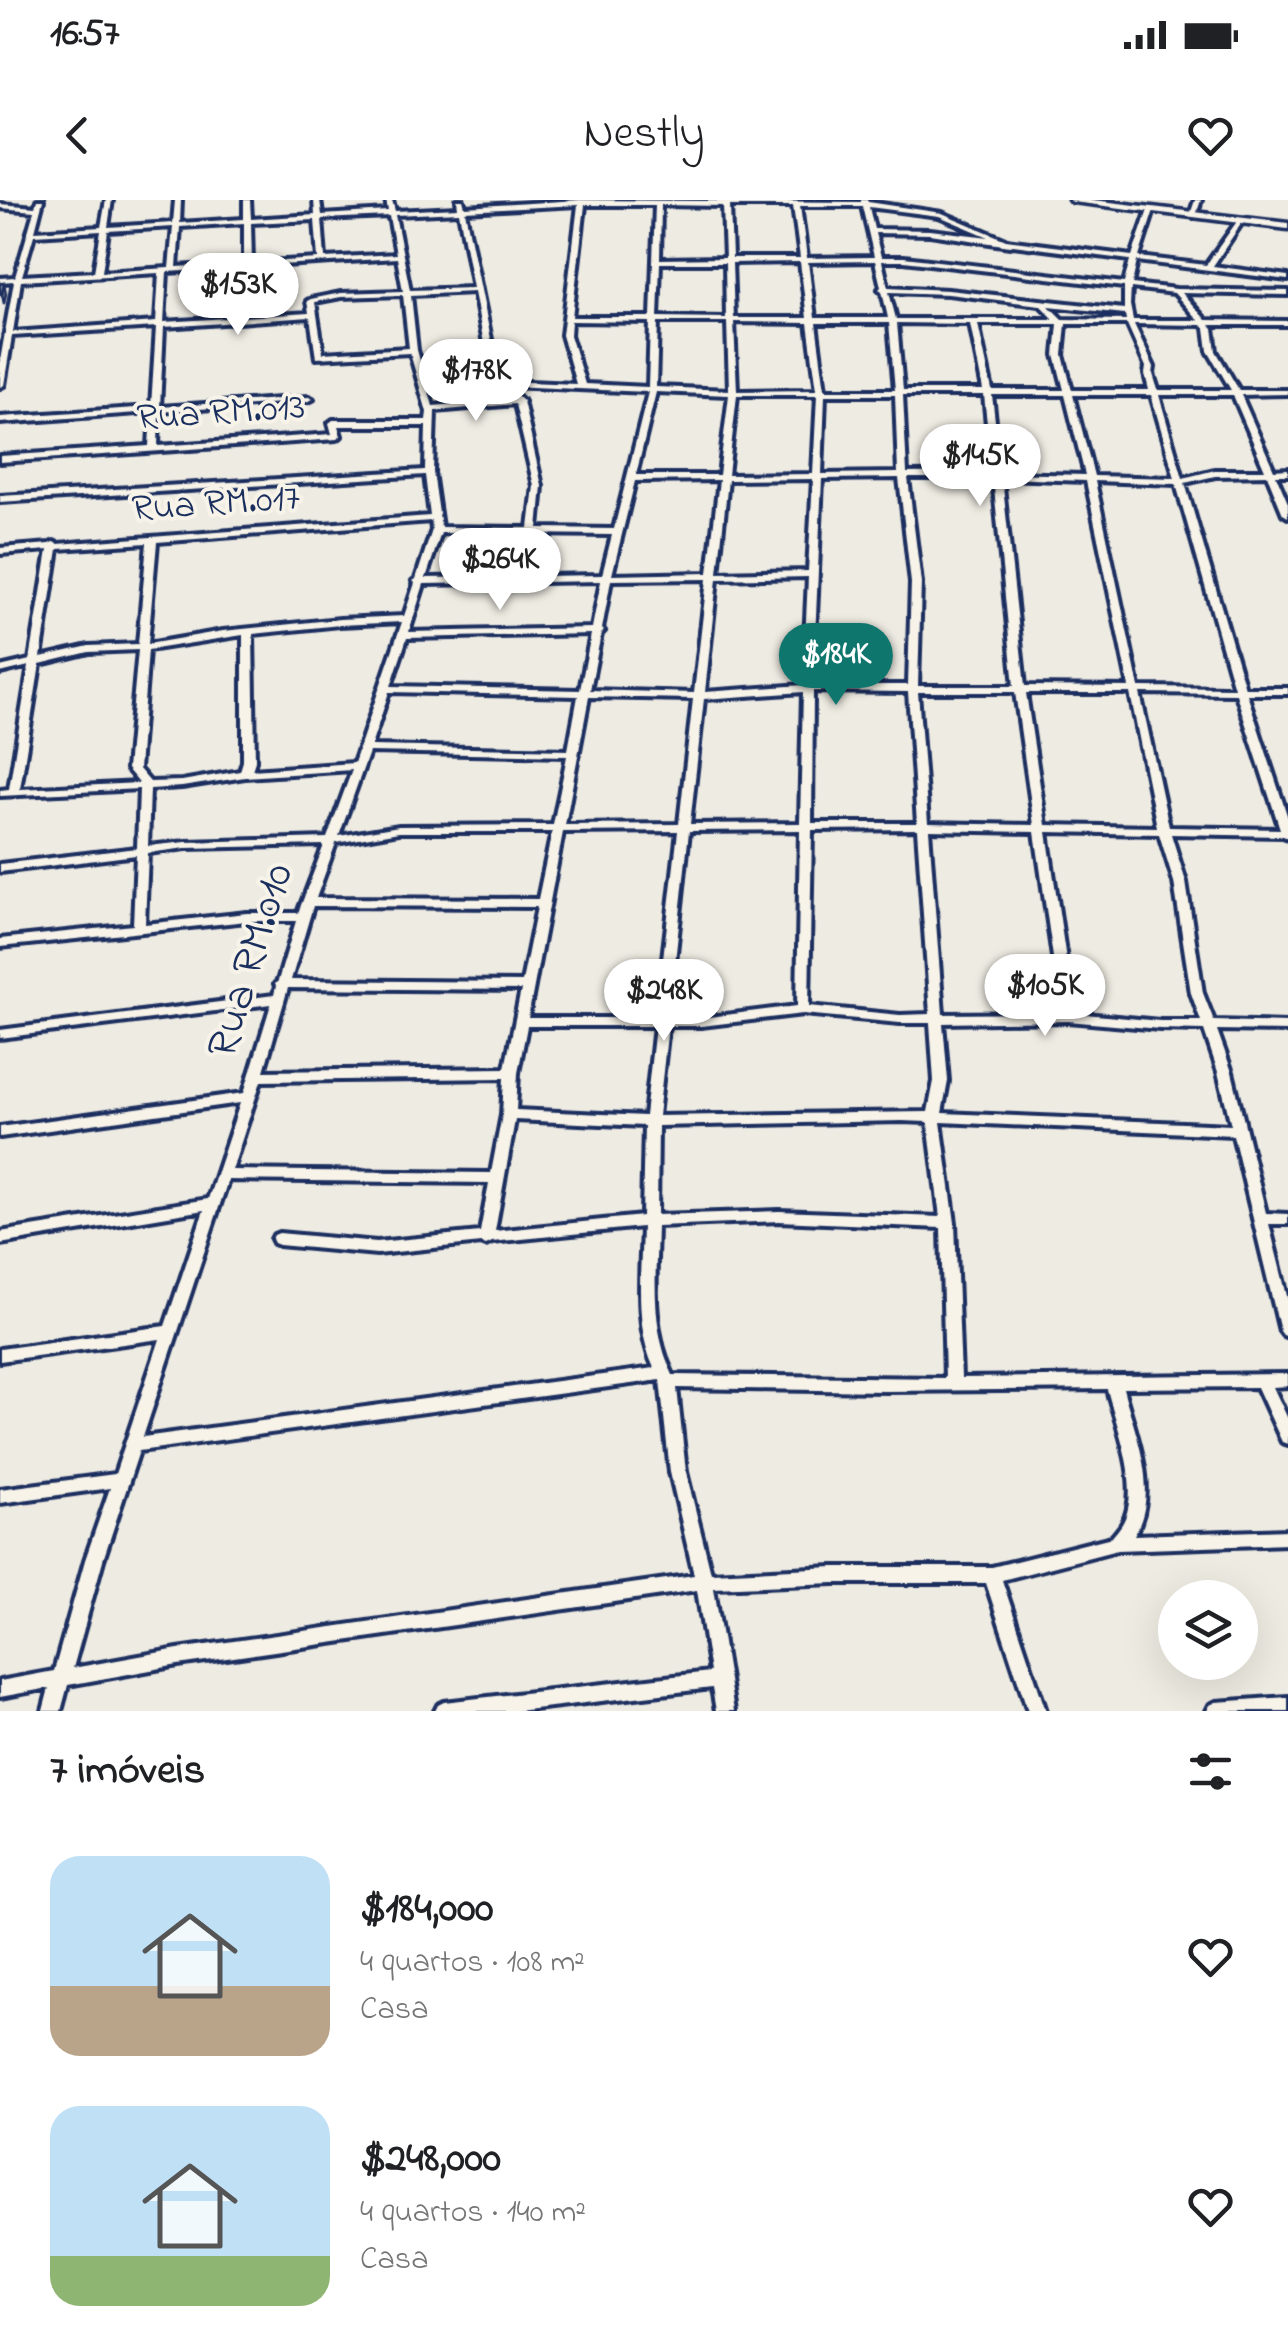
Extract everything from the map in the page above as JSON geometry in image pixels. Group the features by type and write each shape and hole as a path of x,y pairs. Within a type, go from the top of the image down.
{"street":[{"path":"98,273 109,200"},
{"path":"152,449 162,324 178,200"},
{"path":"247,200 248,265"},
{"path":"317,200 322,260"},
{"path":"1073,200 1288,225"},
{"path":"1106,200 1288,225"},
{"path":"1194,213 1198,200"},
{"path":"581,386 566,335 582,202"},
{"path":"725,1711 704,1582 678,1472 666,1377 648,1312 646,1221 650,1121 733,393 726,202"},
{"path":"796,202 821,393 808,688 803,1010"},
{"path":"30,233 318,216 389,206 865,202 940,214 1010,244"},
{"path":"865,202 875,260 893,324 903,477 916,584 913,688 942,1081 934,1119 948,1223 954,1381"},
{"path":"486,1239 508,1115 510,1073 607,575 652,391 658,203"},
{"path":"0,206 39,204 18,279 0,385"},
{"path":"461,204 492,359 500,383 519,401 538,486 533,531"},
{"name":"Rua RM.010","path":"52,1711 58,1678 249,1098 276,1000 328,841 386,689 437,524 429,472 430,416 412,350 407,293 389,206"},
{"path":"0,868 186,845 328,841 399,829 922,826 1288,834 1240,690 1150,367 1127,318 1124,288 1151,210"},
{"path":"1209,267 1240,221"},
{"path":"872,230 930,232 1288,274"},
{"path":"0,280 398,256"},
{"path":"656,261 927,261 1176,290 1288,293"},
{"path":"884,289 1041,302 1127,318 1288,323"},
{"path":"412,350 318,356 312,315 314,298 478,290"},
{"path":"1176,290 1209,328 1212,351 1237,392 1288,514"},
{"path":"1041,302 1062,324"},
{"path":"11,334 312,315"},
{"path":"0,318 14,317"},
{"path":"568,319 1062,324 1127,318"},
{"path":"974,324 988,392 1020,689 1068,1017"},
{"path":"1062,324 1058,355 1090,476 1164,831 1180,882 1197,993 1225,1072 1288,1331"},
{"path":"500,383 733,393 1288,392"},
{"path":"0,420 309,400"},
{"path":"430,416 519,401"},
{"name":"Rua RM.013","path":"0,460 336,436 333,423 430,416"},
{"path":"0,499 429,472"},
{"path":"630,478 995,475 1182,481 1227,472 1288,472"},
{"name":"Rua RM.017","path":"0,550 437,524 618,532"},
{"path":"140,929 146,783 133,769 140,648 152,540"},
{"path":"14,791 54,545"},
{"path":"418,581 813,574"},
{"path":"0,670 72,652 405,619"},
{"path":"402,635 598,631"},
{"path":"244,774 248,761 248,632"},
{"path":"386,689 697,696 808,688 1288,691"},
{"path":"365,749 573,752"},
{"path":"0,792 182,784 244,774 358,766"},
{"path":"103,785 133,769"},
{"path":"308,902 544,903"},
{"path":"0,943 247,916 303,918"},
{"path":"282,984 528,986"},
{"path":"0,1034 276,1000"},
{"path":"521,1022 720,1021 803,1010 937,1020 1068,1017 1288,1027"},
{"path":"256,1076 510,1073"},
{"path":"0,1132 249,1098"},
{"path":"508,1115 650,1121 834,1115 1064,1120 1238,1130"},
{"path":"223,1175 498,1178"},
{"path":"0,1238 214,1203"},
{"path":"278,1239 376,1248 646,1221 779,1216 948,1223"},
{"path":"1260,1218 1288,1219"},
{"path":"0,1355 171,1331"},
{"path":"132,1444 666,1377 886,1385 954,1381 1288,1380"},
{"path":"1262,1380 1288,1438"},
{"path":"1113,1382 1137,1476 1138,1515 1131,1531 1116,1544"},
{"path":"0,1496 121,1480"},
{"path":"0,1688 704,1582 834,1575 992,1576 1116,1544 1288,1537"},
{"path":"992,1576 1037,1711"},
{"path":"444,1711 720,1680"},
{"path":"1216,1711 1288,1705"}]}
